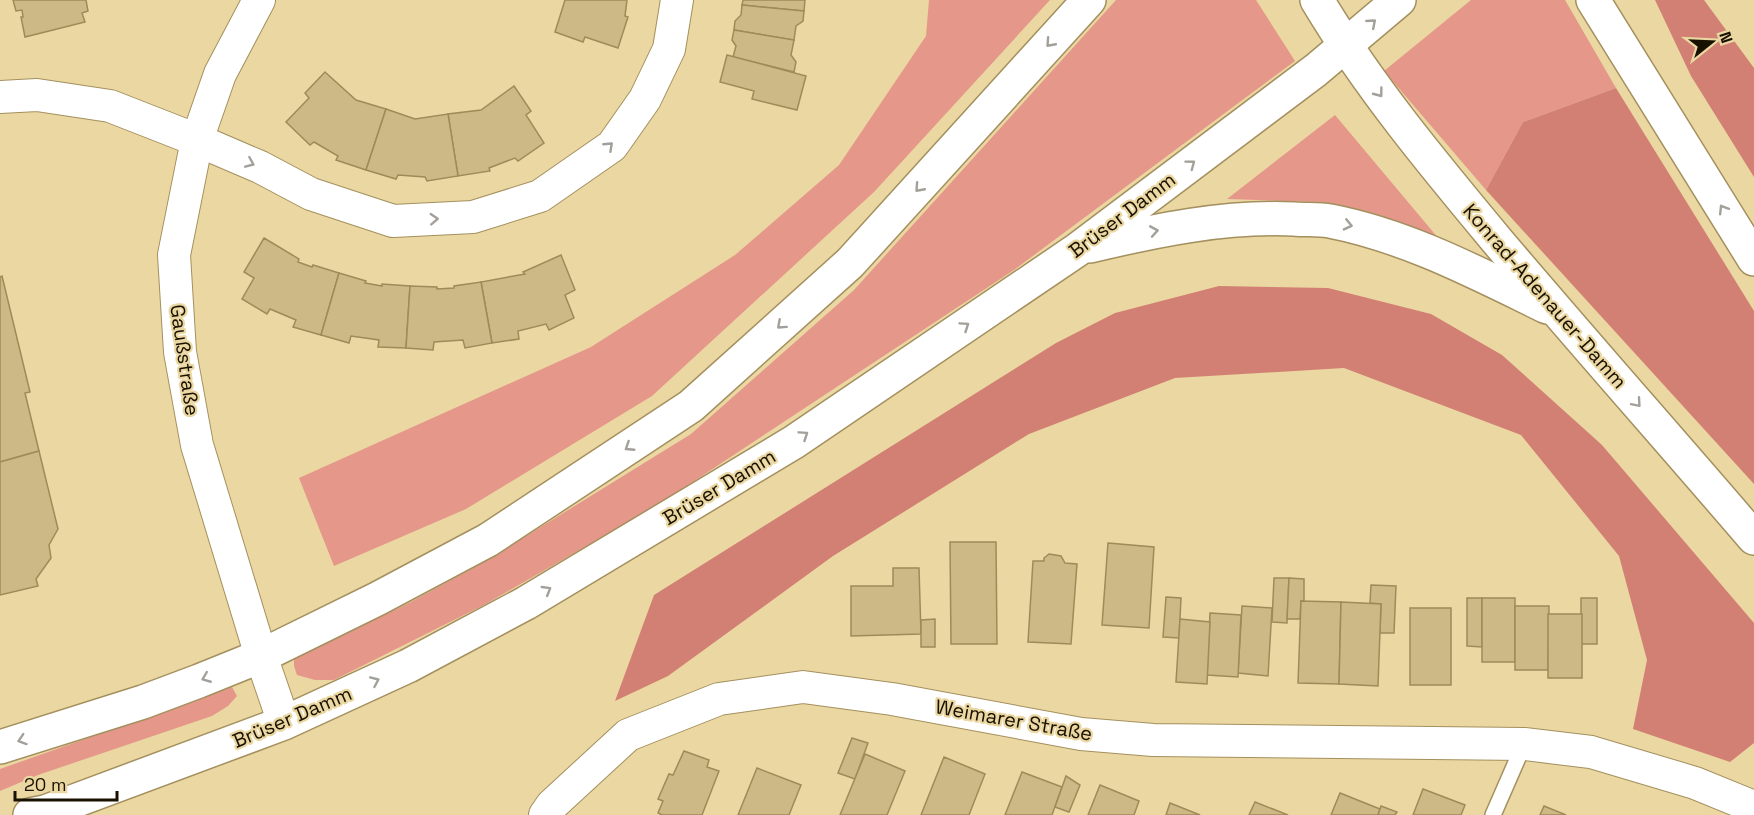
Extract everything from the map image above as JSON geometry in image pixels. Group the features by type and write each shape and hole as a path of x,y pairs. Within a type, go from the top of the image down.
{"street":[{"name":"Gaußstraße","path":"259,0 219,74 197,140 174,255 180,352 197,444 261,656 284,723"},
{"path":"0,97 37,95 110,106 261,167 311,194 393,220 473,217 540,196 612,146 645,99 669,49 677,0"},
{"path":"0,747 143,702 261,656 377,599 488,540 691,406 850,263 1089,0"},
{"name":"Konrad-Adenauer-Damm","path":"1317,0 1345,46 1434,166 1557,312 1754,538"},
{"path":"1345,46 1399,0"},
{"path":"1593,0 1754,259"},
{"path":"1621,0 1634,64"},
{"name":"Brüser Damm","path":"30,815 284,723 408,666 526,603 794,442 1077,250 1345,46"},
{"path":"1077,250 1146,232 1212,222 1270,218 1328,221 1383,234 1452,262 1557,312"},
{"name":"Weimarer Straße","path":"544,815 628,735 719,699 803,687 892,699 1081,734 1153,740 1524,744 1591,752 1695,783 1754,807"}],"lane":[{"path":"1492,815 1524,744"}],"shaded area":[{"path":"929,0 1050,0 874,192 652,396 466,509 334,566 299,478 591,347 735,255 839,165 926,36"},
{"path":"1116,0 1256,0 1295,61 1014,270 661,503 484,605 334,680 315,680 297,675 294,659 409,603 484,562 691,434 854,290"},
{"path":"1471,0 1565,0 1616,88 1523,122 1486,190 1384,71"},
{"path":"1655,0 1704,0 1754,68 1754,177 1691,76"},
{"path":"1616,88 1754,311 1754,484 1486,190 1523,122"},
{"path":"1335,115 1439,239 1319,202 1227,199"},
{"path":"1219,286 1328,288 1431,314 1502,355 1602,445 1754,623 1754,743 1730,762 1633,729 1647,660 1619,556 1521,435 1344,368 1175,378 1029,434 833,556 668,676 615,701 654,595 1056,343 1115,313"},
{"path":"232,687 237,696 228,706 212,716 38,775 0,791 0,769"}],"building":[{"path":"13,0 86,0 88,11 82,13 85,22 25,37 22,10 16,11"},
{"path":"565,0 627,0 625,16 628,17 618,48 585,37 583,42 555,32"},
{"path":"743,0 805,0 804,11 742,5"},
{"path":"742,5 804,11 803,21 796,26 794,40 734,30 735,21 741,15"},
{"path":"734,30 794,40 791,55 796,62 794,72 733,57 736,46 732,40"},
{"path":"727,55 806,76 797,110 752,99 754,91 720,82"},
{"path":"325,72 356,100 386,109 366,170 336,160 338,156 314,142 310,145 286,122 309,98 305,93"},
{"path":"514,86 531,111 526,115 544,143 518,161 515,158 489,168 490,171 458,176 448,114 481,110"},
{"path":"386,109 415,119 448,114 458,176 427,181 425,177 398,175 396,179 366,170"},
{"path":"264,238 299,259 298,262 339,273 321,335 293,327 296,320 270,309 267,314 242,299 254,278 244,272"},
{"path":"561,255 575,290 565,295 574,318 549,330 546,324 518,331 519,339 492,343 481,282 525,274 523,272"},
{"path":"339,273 366,281 365,283 382,286 382,284 410,286 406,348 378,347 379,340 351,336 349,343 321,335"},
{"path":"2,276 30,392 25,393 39,451 0,462 0,277"},
{"path":"481,282 492,343 465,348 463,340 434,342 433,350 406,348 410,286 437,287 437,289"},
{"path":"39,451 58,529 49,545 51,558 36,579 38,586 0,595 0,462"},
{"path":"950,542 996,542 997,644 951,644"},
{"path":"1108,543 1154,547 1149,628 1102,625"},
{"path":"1049,554 1061,556 1065,563 1077,564 1071,644 1028,642 1033,561 1044,561"},
{"path":"893,568 919,568 921,634 851,636 851,586 893,586"},
{"path":"1274,578 1289,578 1287,623 1272,622"},
{"path":"1289,578 1304,579 1304,601 1301,601 1300,619 1287,619"},
{"path":"1371,585 1396,586 1394,633 1380,633 1381,604 1370,603"},
{"path":"1166,597 1181,598 1179,638 1163,637"},
{"path":"1467,598 1482,598 1482,647 1467,646"},
{"path":"1482,598 1515,598 1515,662 1482,662"},
{"path":"1581,598 1597,598 1597,644 1581,644"},
{"path":"1301,601 1341,602 1339,684 1298,683"},
{"path":"1341,602 1381,604 1378,686 1339,684"},
{"path":"1242,606 1272,608 1268,676 1238,673"},
{"path":"1515,606 1549,606 1548,670 1515,670"},
{"path":"1410,608 1451,608 1451,685 1410,685"},
{"path":"1210,613 1241,615 1238,677 1207,675"},
{"path":"1548,614 1582,614 1582,678 1548,678"},
{"path":"935,619 935,647 921,647 921,620"},
{"path":"1180,619 1210,622 1207,684 1176,682"},
{"path":"852,738 868,743 855,779 838,773"},
{"path":"684,751 709,760 707,767 719,771 702,815 662,815 658,813 663,801 658,799 669,774 673,775"},
{"path":"865,754 905,771 887,815 840,815"},
{"path":"944,757 985,774 969,815 921,815"},
{"path":"757,768 801,785 789,815 738,815"},
{"path":"1022,772 1062,787 1052,815 1005,815"},
{"path":"1066,776 1080,785 1069,812 1055,807"},
{"path":"1100,785 1139,801 1134,815 1088,815"},
{"path":"1423,789 1465,805 1461,815 1413,815"},
{"path":"1340,793 1380,809 1378,815 1331,815"},
{"path":"1255,802 1288,815 1249,815"},
{"path":"1170,803 1200,815 1166,815"},
{"path":"1381,806 1397,812 1395,815 1378,815"},
{"path":"1544,806 1566,815 1540,815"}]}
